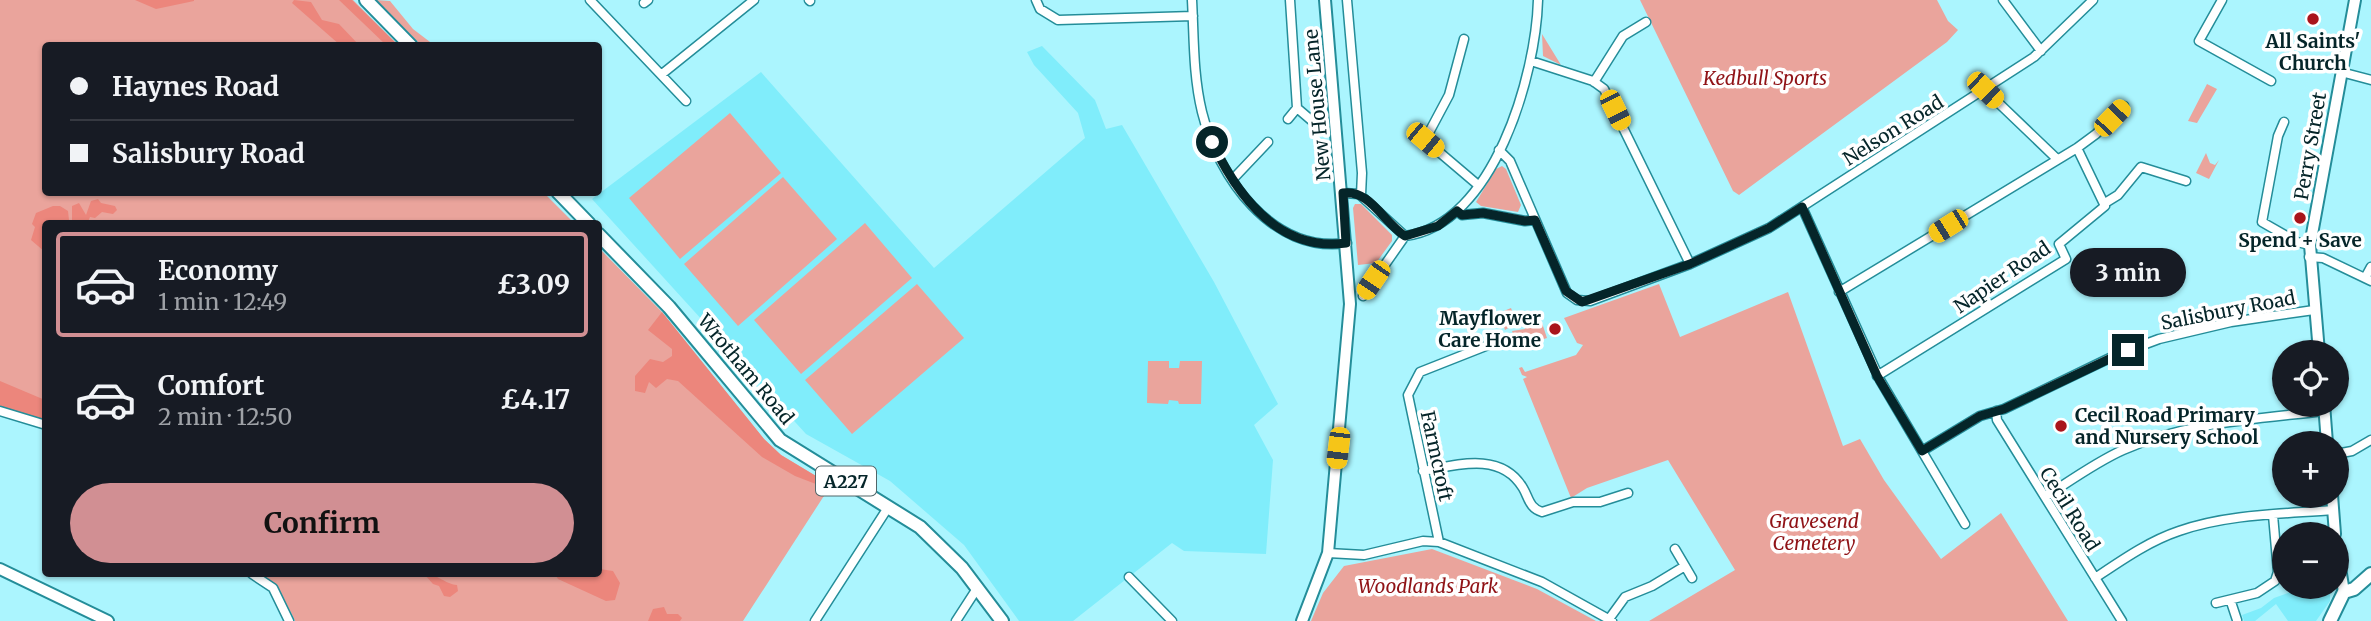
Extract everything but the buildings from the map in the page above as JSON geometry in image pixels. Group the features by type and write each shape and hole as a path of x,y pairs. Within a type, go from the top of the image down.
{"main road":[{"path":"366,0 407,42"},
{"path":"562,196 585,220"},
{"name":"Wrotham Road","path":"602,238 664,301 780,440 924,530 978,587 1002,621"},
{"path":"2349,590 2371,574"},
{"path":"2330,621 2341,599"}],"street":[{"path":"590,0 686,101"},
{"path":"662,74 754,0"},
{"path":"1036,0 1040,9 1058,20 1193,16"},
{"path":"1192,0 1197,83 1202,114 1233,180 1256,209 1286,234 1317,244 1346,243"},
{"path":"1288,119 1297,108 1290,0"},
{"name":"New House Lane","path":"1301,621 1328,553 1350,304 1343,193 1325,0"},
{"name":"New House Lane","path":"1347,0 1363,180 1361,195"},
{"path":"1363,296 1405,236 1438,226 1457,211 1478,185 1499,150 1518,106 1531,61 1538,0"},
{"path":"2003,0 2042,51"},
{"name":"Nelson Road","path":"1535,220 1566,291 1579,301 1590,301 1690,264 1769,228 1985,90 2042,51 2093,0"},
{"path":"2222,0 2199,41 2271,81"},
{"name":"Perry Street","path":"2318,340 2309,251 2355,0"},
{"path":"1594,82 1623,36 1646,22"},
{"path":"1464,39 1449,95 1425,140 1478,185"},
{"path":"1531,61 1594,82 1608,97 1690,264"},
{"path":"2341,72 2371,80"},
{"path":"1985,90 2057,159"},
{"path":"1839,292 2077,148 2096,134 2124,106"},
{"path":"1297,108 1311,120"},
{"path":"2284,122 2278,136 2263,224 2309,251 2368,280 2371,267"},
{"path":"1233,180 1268,142"},
{"path":"2077,148 2105,203 2118,195 2141,167 2186,181"},
{"path":"1457,211 1462,215 1483,213 1525,221 1535,220 1509,159 1499,150"},
{"path":"1343,193 1361,195 1405,236"},
{"name":"Napier Road","path":"1877,376 2066,258 2059,244 2103,209 2105,203"},
{"path":"1802,207 1877,376 1965,524"},
{"name":"Salisbury Road","path":"1922,451 1980,416 2159,339 2231,323 2314,310"},
{"name":"Farmcroft","path":"1439,542 1408,396 1420,372 1491,344"},
{"path":"0,411 42,424"},
{"name":"Cecil Road","path":"1996,411 1997,420 2122,621"},
{"path":"2045,497 2116,453 2149,440 2216,424 2272,415"},
{"path":"2349,452 2371,440"},
{"path":"1423,471 1470,463 1491,464 1512,475 1522,486 1531,506 1542,512 1573,502 1600,502 1628,493"},
{"path":"815,621 889,506"},
{"path":"2095,578 2147,545 2179,530 2273,515 2333,510 2334,522"},
{"path":"2216,603 2231,602 2267,589 2277,578 2273,515"},
{"path":"1328,553 1364,555 1423,541 1439,542 1542,582 1611,620 1625,597 1652,586 1685,566"},
{"path":"1675,549 1692,578"},
{"path":"0,569 108,621"},
{"path":"256,577 273,588 289,621"},
{"path":"1129,577 1172,621"},
{"path":"956,621 978,587"},
{"path":"2231,602 2237,620"}],"shaded area":[{"path":"135,0 194,0 194,1 156,9"},
{"path":"294,0 311,2 322,20 339,24 356,42 337,42 292,3"},
{"path":"339,0 352,0 395,42 383,42"},
{"path":"1042,46 1095,100 1106,129 1122,125 1214,282 1278,404 1254,425 1273,460 1266,554 1184,551 1172,543 1073,621 1019,621 964,545 890,481 806,434 592,199 602,196 602,191 761,72 934,268 1085,138 1078,113 1034,65 1027,52"},
{"path":"98,199 101,203 115,206 117,210 113,214 102,212 89,220 72,220 72,206 79,203 86,215 91,201"},
{"path":"53,206 60,206 68,211 69,220 42,220 42,249 31,240 36,213"},
{"path":"662,312 764,439 781,455 831,485 823,497 821,486 795,476 762,457 678,381 667,379 656,388 649,382 645,393 635,391 635,376 650,359 663,362 672,356 672,349 648,330"},
{"path":"0,381 42,399 42,420 0,408"},
{"path":"602,569 613,571 620,583 615,600 606,601 557,577 602,577"},
{"path":"427,577 436,577 457,585 458,591 450,597 444,596 439,586"},
{"path":"2273,599 2330,599 2316,621 2288,621 2276,604 2255,621 2244,621 2242,615 2261,608"},
{"path":"664,607 667,614 678,614 682,618 680,621 648,621 653,609"}],"green space":[{"path":"0,0 353,0 395,42 42,42 42,196 547,196 571,220 42,220 42,420 0,408"},
{"path":"376,0 390,1 413,29 430,42 418,42"},
{"name":"Kedbull Sports","path":"1640,0 1937,0 1948,21 1958,30 1947,42 1739,195 1733,191"},
{"path":"1542,34 1561,65 1543,56"},
{"path":"2207,84 2217,89 2197,123 2188,121"},
{"path":"730,113 781,173 680,259 629,198"},
{"path":"2206,153 2210,163 2215,165 2219,160 2209,179 2196,173"},
{"path":"1502,166 1506,169 1521,205 1518,212 1481,206 1476,202 1496,169"},
{"path":"783,177 837,239 738,326 684,264"},
{"path":"1355,204 1361,204 1392,235 1392,241 1376,263 1358,265 1353,208"},
{"path":"865,223 912,278 801,374 754,320"},
{"path":"602,251 662,312 764,439 781,455 831,485 743,621 295,621 279,594 260,577 602,577"},
{"path":"917,284 964,338 852,434 805,380"},
{"name":"Gravesend Cemetery","path":"1659,284 1680,337 1788,292 1843,446 1860,439 1884,480 1941,559 2001,513 2068,621 1649,621 1735,570 1668,460 1587,488 1571,498 1523,379 1527,377 1522,375 1519,368 1522,367 1525,372 1576,355 1583,345 1577,343 1564,318"},
{"path":"1511,308 1514,316 1524,313 1528,322 1524,324 1522,320 1505,330 1499,313"},
{"path":"1542,323 1547,338 1518,347 1512,331 1525,329 1524,325"},
{"path":"1148,361 1169,361 1169,368 1179,368 1180,361 1202,361 1201,404 1179,404 1178,401 1169,400 1168,404 1147,403"},
{"name":"Woodlands Park","path":"1432,549 1537,589 1596,621 1311,621 1323,593 1344,566"}],"place":[{"name":"All Saints' Church","path":"2313,19"},
{"name":"Spend + Save","path":"2300,218"},
{"name":"Mayflower Care Home","path":"1555,329"},
{"name":"Cecil Road Primary and Nursery School","path":"2061,426"}],"route":[{"path":"1212,142 1230,177 1250,202 1281,231 1305,242 1328,246 1346,243 1343,193 1349,192 1361,195 1405,236 1438,226 1457,211 1462,215 1483,213 1525,221 1535,220 1566,291 1572,298 1582,302 1690,264 1769,228 1802,207 1877,376 1922,451 1983,415 2004,409 2128,350"}]}
